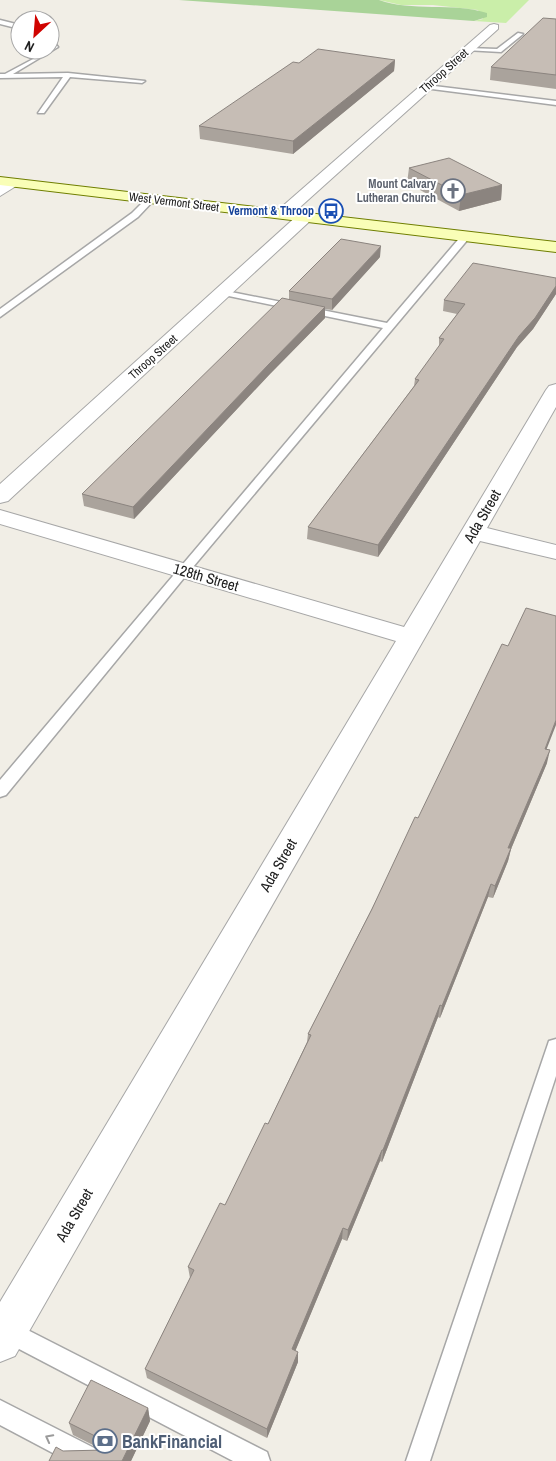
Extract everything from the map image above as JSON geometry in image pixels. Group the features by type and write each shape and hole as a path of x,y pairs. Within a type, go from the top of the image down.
{"street":[{"name":"Throop Street","path":"283,214 494,27"},
{"name":"West Vermont Street","path":"7,182 556,247"},
{"path":"0,191 7,182"},
{"name":"Throop Street","path":"0,496 305,217"},
{"name":"Ada Street","path":"3,1335 556,390"},
{"name":"128th Street","path":"0,517 411,637"},
{"path":"473,532 556,552"}],"lane":[{"path":"468,50 498,51 520,34"},
{"path":"2,76 34,60"},
{"path":"2,76 68,75 142,81"},
{"path":"41,111 68,75"},
{"path":"426,87 556,103"},
{"path":"0,314 135,215 151,199"},
{"path":"0,791 183,570 466,236"},
{"path":"224,292 390,326"},
{"path":"418,1461 556,1047"},
{"path":"3,1335 258,1461"},
{"path":"0,1412 92,1461"}],"green space":[{"path":"179,0 379,0 405,6 474,10 487,13 487,17 474,21"},
{"path":"379,0 529,0 506,23 474,21 483,19 478,10 433,5 401,5"}],"building":[{"path":"543,18 556,19 556,75 491,67"},
{"path":"318,49 395,60 293,141 199,126 293,62 299,63"},
{"path":"449,158 502,185 461,195 409,168"},
{"path":"341,239 381,246 332,299 289,291"},
{"path":"473,263 556,278 556,286 535,318 519,336 378,545 308,527 419,380 415,379 444,339 439,338 465,304 444,300"},
{"path":"282,298 325,307 133,507 82,494"},
{"path":"526,608 556,616 556,720 545,749 550,750 508,848 511,848 495,886 491,884 442,1006 440,1005 383,1150 348,1230 343,1228 292,1349 298,1352 267,1429 145,1369 194,1270 188,1267 220,1203 225,1205 265,1123 268,1124 311,1035 308,1034 372,909 415,817 418,818 502,644 508,646"},
{"name":"BankFinancial","path":"91,1380 148,1408 122,1461 49,1461 56,1447 63,1451 103,1450 99,1438 69,1423"}],"place":[{"name":"Mount Calvary Lutheran Church","path":"453,191"},
{"name":"Vermont & Throop","path":"331,211"},
{"name":"BankFinancial","path":"105,1441"}]}
